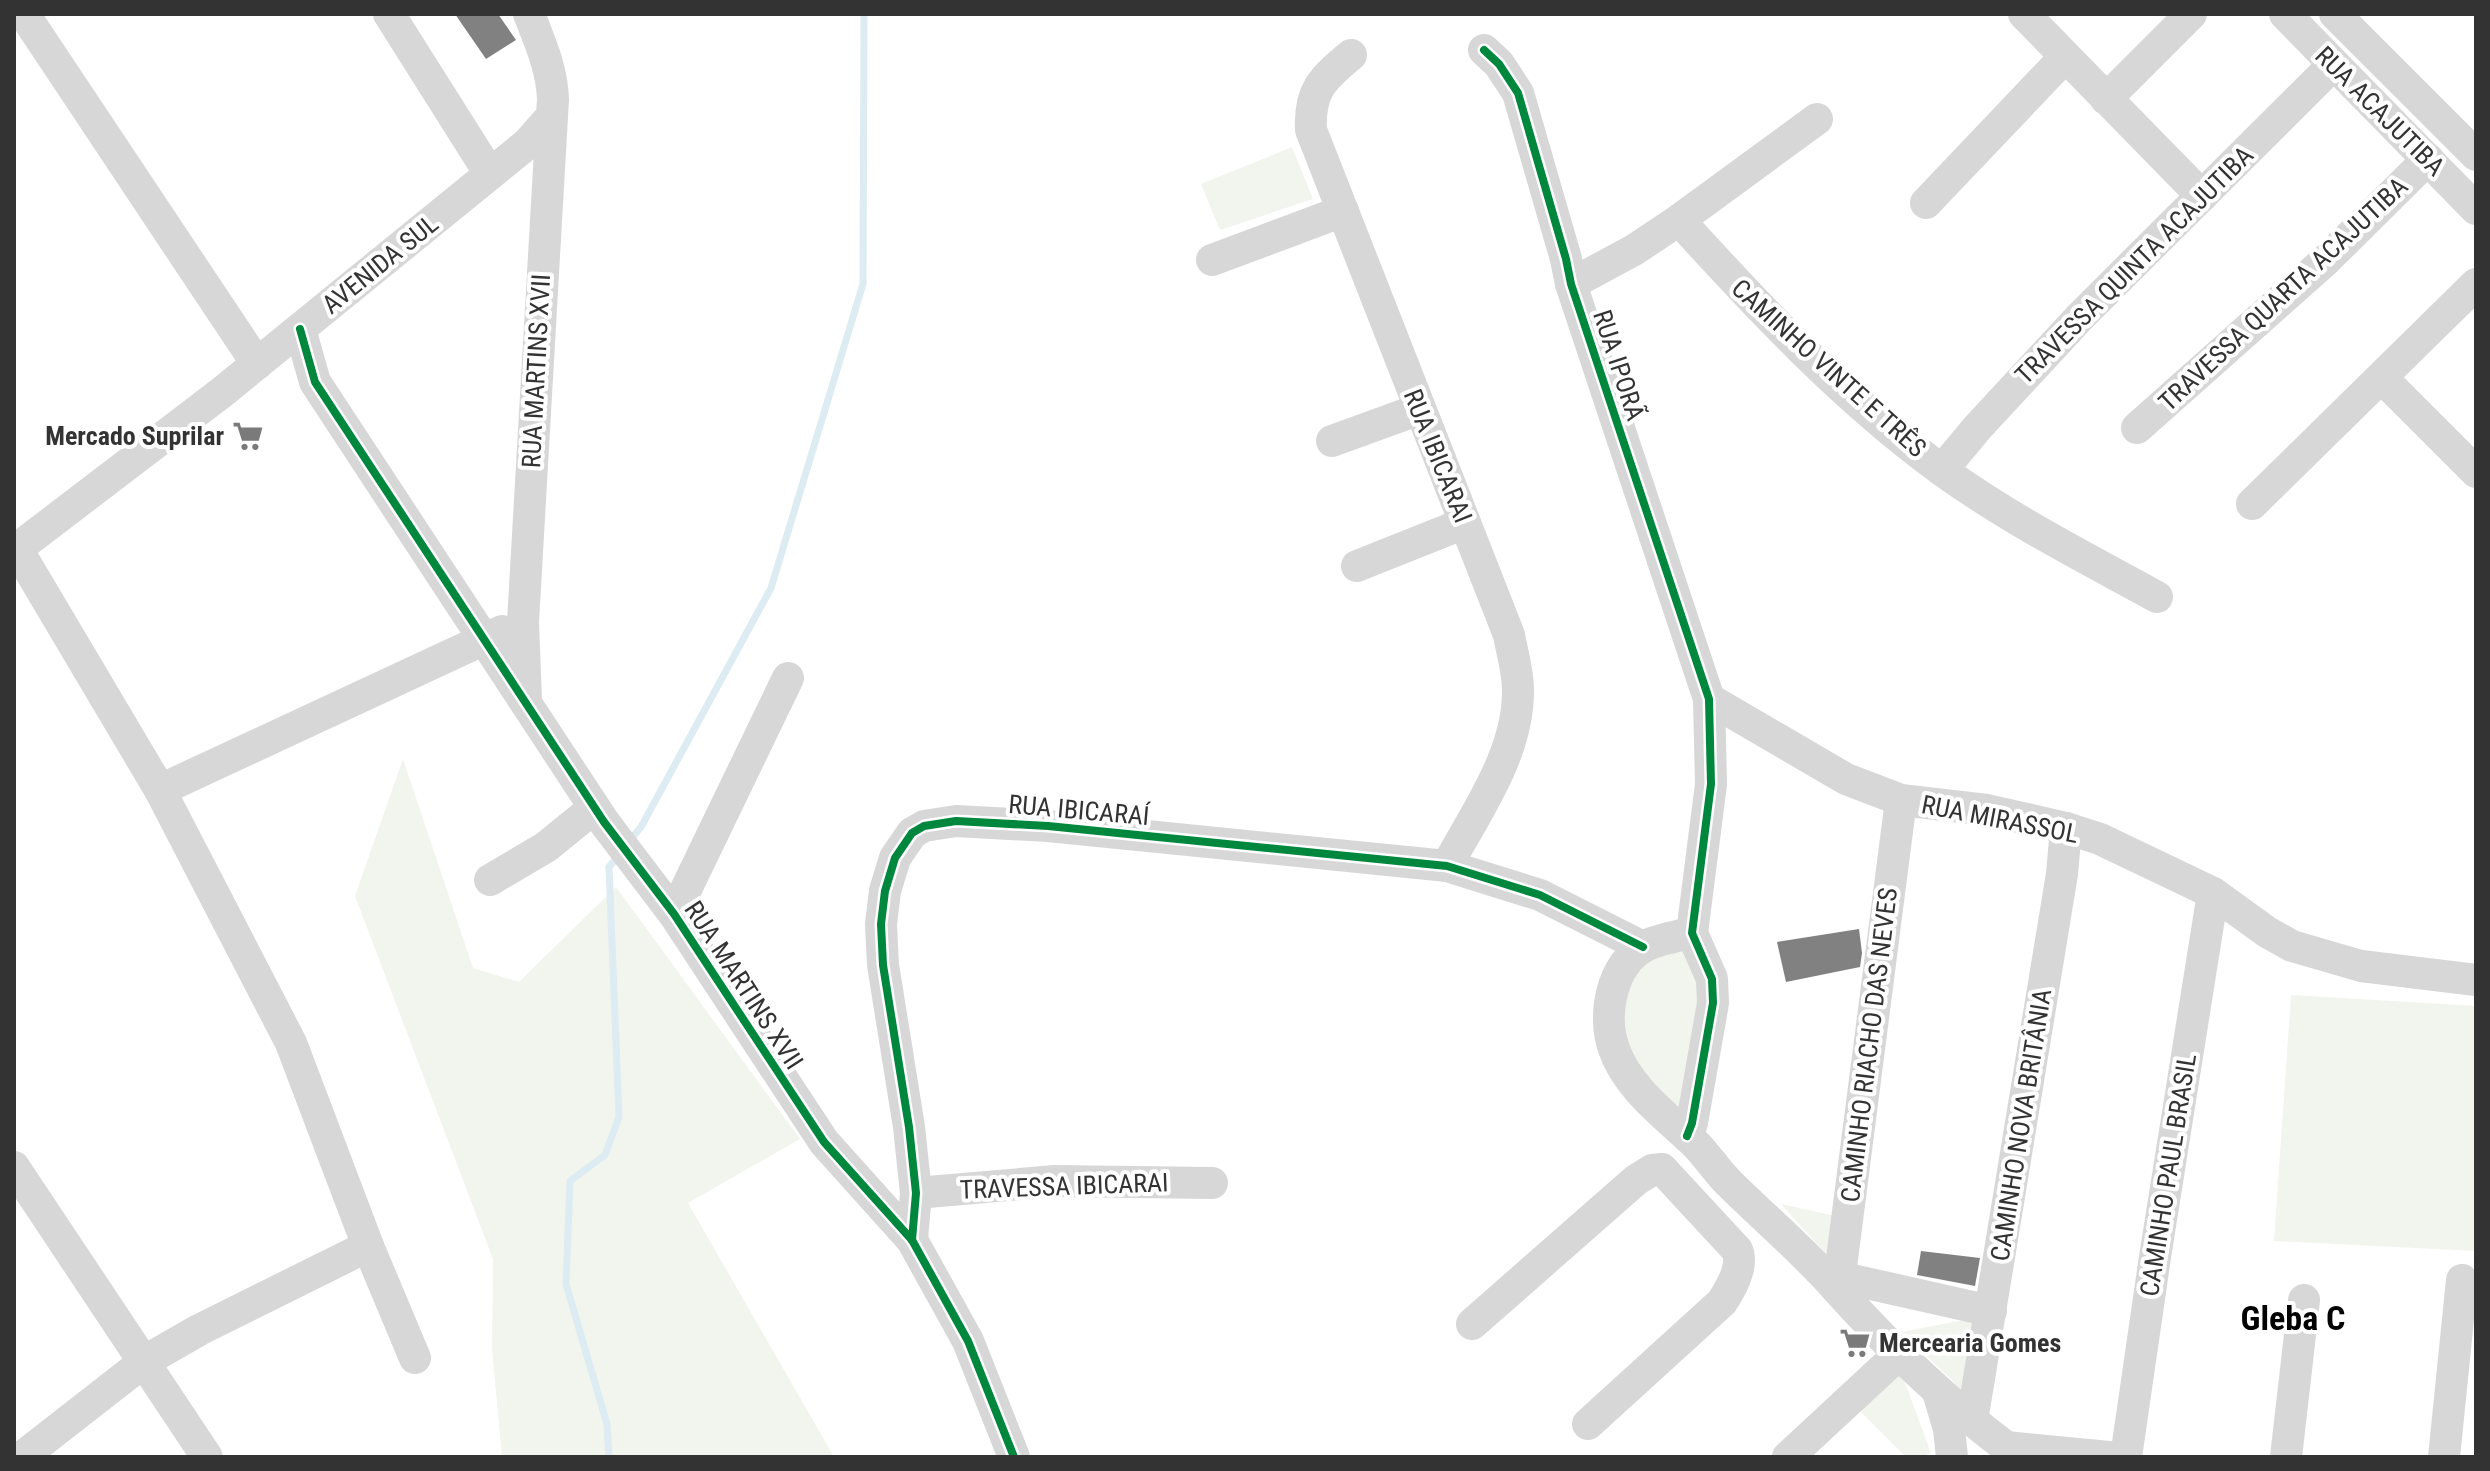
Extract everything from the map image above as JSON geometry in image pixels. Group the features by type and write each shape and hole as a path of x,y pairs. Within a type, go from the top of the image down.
{"street":[{"path":"24,14 265,358 315,382"},
{"path":"389,14 490,174"},
{"name":"RUA MARTINS XVII","path":"529,14 544,50 552,86 523,622 526,703 599,815 674,914 824,1142 912,1240 968,1341 1014,1457"},
{"name":"RUA MARTINS XVII","path":"544,50 547,14"},
{"path":"2024,14 2202,196"},
{"path":"2106,99 2191,14"},
{"name":"RUA ACAJUTIBA","path":"2285,14 2476,209"},
{"path":"2335,14 2476,155"},
{"name":"RUA IPORÃ","path":"1484,50 1499,64 1518,93 1571,284 1709,699 1711,784 1692,933"},
{"name":"RUA IBICARAI","path":"1351,55 1324,79 1310,110 1311,130 1509,635 1518,689 1516,719 1509,749 1447,866"},
{"path":"1926,203 2065,57"},
{"name":"TRAVESSA QUINTA ACAJUTIBA","path":"1942,470 2040,359 2333,65"},
{"name":"AVENIDA SUL","path":"16,550 265,358 527,144 550,118"},
{"path":"1571,284 1634,250 1679,220 1817,119"},
{"name":"TRAVESSA QUARTA ACAJUTIBA","path":"2137,428 2326,260 2428,159"},
{"path":"1212,260 1343,211"},
{"name":"CAMINHO VINTE E TRÊS","path":"1679,220 1758,307 1873,416 1942,470 2019,522 2157,597"},
{"path":"2252,504 2476,284"},
{"path":"300,329 315,382 526,703"},
{"path":"2382,378 2474,464"},
{"path":"1332,441 1420,409"},
{"path":"1357,566 1465,523"},
{"path":"16,550 160,790 291,1043 368,1246 415,1358"},
{"path":"160,790 523,622"},
{"path":"674,914 788,678"},
{"name":"RUA MIRASSOL","path":"1709,699 1846,779 1901,800 1987,810 2100,839 2213,893 2292,946 2361,966 2476,980"},
{"name":"CAMINHO RIACHO DAS NEVES","path":"1838,1283 1901,800"},
{"path":"490,880 599,815"},
{"name":"RUA IBICARAÍ","path":"912,1240 916,1193 909,1127 883,965 881,924 889,874 902,845 912,833 924,826 983,821 1447,866 1540,895 1643,947"},
{"name":"CAMINHO NOVA BRITÂNIA","path":"1972,1421 2062,874 2066,828"},
{"name":"CAMINHO PAUL BRASIL","path":"2126,1457 2213,893"},
{"path":"1687,1136 1692,1123 1713,988 1705,960 1692,933 1643,947 1629,959 1614,986 1611,1038 1620,1061 1649,1102 1687,1136 1712,1167 1838,1283 1899,1354 1972,1421 1997,1452 2109,1457"},
{"path":"14,1167 207,1457"},
{"path":"1472,1324 1636,1180 1652,1170 1662,1169 1739,1254 1731,1289 1706,1318 1588,1424"},
{"name":"TRAVESSA IBICARAI","path":"916,1193 1055,1181 1212,1183"},
{"path":"1706,1218 1735,1189"},
{"path":"22,1457 145,1361 199,1330 368,1246"},
{"path":"2444,1457 2462,1280"},
{"path":"1838,1283 1991,1311"},
{"path":"2286,1457 2304,1300"},
{"path":"1788,1457 1899,1354"},
{"path":"1938,1392 1949,1429 1952,1457"}],"shaded area":[{"path":"1292,147 1313,199 1220,230 1201,184"},
{"path":"403,759 473,968 519,982 616,887 800,1139 688,1203 834,1457 502,1457 492,1348 493,1259 355,896"},
{"path":"1643,935 1674,937 1709,978 1688,1143 1622,1060 1620,1006"},
{"path":"2291,995 2476,1006 2476,1251 2274,1241"},
{"path":"1781,1204 1840,1217 1830,1258"},
{"path":"1979,1317 1966,1394 1902,1332"},
{"path":"1901,1372 1931,1453 1919,1457 1906,1457 1857,1408"}],"building":[{"path":"455,14 498,14 516,40 486,59"},
{"path":"1859,929 1860,967 1786,982 1777,942"},
{"path":"1921,1251 1980,1258 1975,1286 1917,1275"}],"waterway":[{"path":"630,840 641,827 771,588 863,284 864,14"},
{"path":"609,1457 607,1424 566,1284 570,1181 605,1155 619,1117 609,867 618,856"}],"cycle path":[{"path":"1484,50 1499,64 1518,93 1571,284 1709,699 1711,784 1692,933 1712,979 1713,1003 1692,1123 1687,1136"},
{"path":"300,329 315,382 604,822 674,914 824,1142 912,1240 968,1341 1014,1457"},
{"path":"912,1240 916,1193 909,1127 883,965 881,924 885,891 895,858 912,833 924,826 956,821 1048,826 1447,866 1540,895 1643,947"}],"place":[{"name":"Mercado Suprilar","path":"248,436"},
{"name":"Mercearia Gomes","path":"1855,1343"}],"district":[{"name":"Gleba C","path":"2293,1318"}]}
